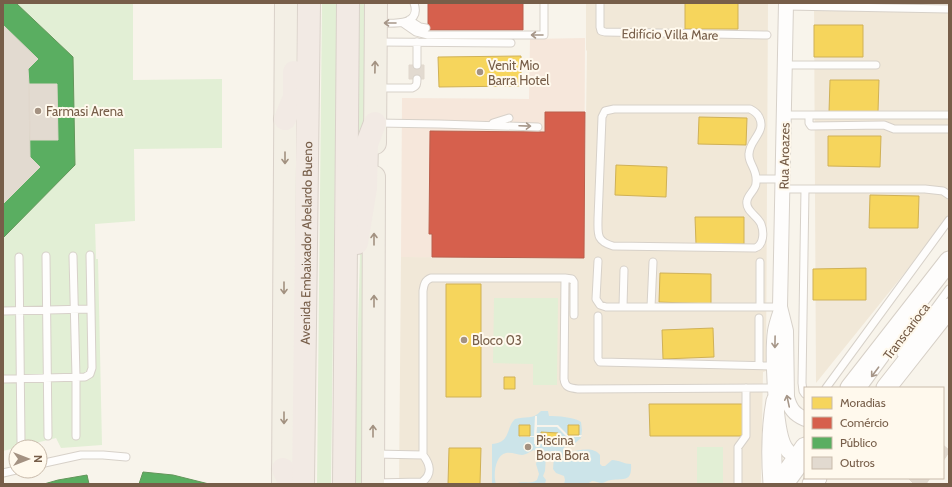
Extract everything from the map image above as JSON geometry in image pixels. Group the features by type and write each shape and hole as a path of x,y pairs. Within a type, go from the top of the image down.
{"highway":[{"path":"285,119 294,97 295,49 300,3"},
{"name":"Avenida Embaixador Abelardo Bueno","path":"303,484 309,3"},
{"path":"344,484 348,3"},
{"path":"345,400 353,348 355,253 366,188 367,144 375,123"}],"main road":[{"name":"Avenida Embaixador Abelardo Bueno","path":"285,479 286,3"},
{"path":"373,483 376,23"},
{"path":"851,387 949,261"},
{"path":"887,387 949,308"},
{"path":"773,484 773,418 776,394"},
{"path":"779,484 803,458"}],"street":[{"name":"Rua Aroazes","path":"786,5 781,308 775,332 774,366 776,394 783,444 789,452 803,458"},
{"name":"Rua Aroazes","path":"781,308 786,331 787,397 789,406 793,412 804,418"}],"lane":[{"path":"339,137 341,3"},
{"path":"406,21 412,17 415,10 414,3"},
{"path":"406,21 416,32 428,34 544,35 544,3"},
{"name":"Edifício Villa Mare","path":"600,3 600,27 601,31 605,32 767,35"},
{"path":"786,5 949,9"},
{"path":"376,23 406,21 426,28"},
{"path":"376,23 417,42 512,43"},
{"path":"417,42 417,65"},
{"path":"785,65 876,65"},
{"path":"375,88 412,88 417,84 417,79"},
{"path":"608,110 754,110 760,118 761,125 748,153 756,172 757,179 755,188 746,204 761,224 762,242 758,247 613,246 600,240 598,233 598,219 602,117 603,113 608,110"},
{"path":"784,115 949,115"},
{"path":"809,115 809,123 811,126 884,125 894,129 949,130"},
{"path":"485,125 509,118"},
{"path":"375,123 538,126"},
{"path":"757,179 805,189 925,189 944,190 949,195"},
{"path":"804,392 802,375 805,189"},
{"path":"827,387 949,220"},
{"path":"46,256 48,436"},
{"path":"73,256 76,436"},
{"path":"3,378 85,377 90,374 92,368 90,256"},
{"path":"19,257 21,439"},
{"path":"598,261 596,299 598,303 606,306 781,308"},
{"path":"651,307 653,262"},
{"path":"760,262 760,307"},
{"path":"623,307 624,270"},
{"path":"373,483 422,483 428,476 430,469 428,462 423,455 424,284 427,280 437,277 572,279 574,282 574,315"},
{"path":"565,278 564,379 565,384 568,387 578,389 746,388 776,394"},
{"name":"Transcarioca","path":"899,357 949,289"},
{"path":"3,311 91,309"},
{"path":"598,316 598,359 600,362 774,366"},
{"path":"759,318 759,366"},
{"name":"Transcarioca","path":"863,387 891,350"},
{"path":"738,484 738,447 746,436 746,388"},
{"path":"373,454 423,455"},
{"path":"48,462 81,455 126,457"},
{"path":"791,484 803,458"}],"shaded area":[{"path":"586,3 768,3 766,371 763,372 761,482 760,484 399,484 401,257 584,258 587,51"},
{"path":"814,3 949,3 949,218 816,383"},
{"path":"585,38 584,258 401,257 402,98 529,99 530,39"}],"green space":[{"path":"3,3 133,3 133,80 222,79 222,148 134,149 135,221 95,224 96,259 98,259 102,445 61,448 56,438 48,440 8,439 8,450 3,451"},
{"path":"322,3 337,3 331,484 317,484"},
{"path":"356,3 367,3 362,179 354,222"},
{"path":"367,209 365,484 349,484 357,366 360,253"},
{"path":"494,298 558,298 557,385 533,385 533,364 493,363"},
{"path":"697,447 723,447 723,484 697,484"}],"water":[{"name":"Piscina Bora Bora","path":"541,411 548,411 549,416 570,418 581,422 581,438 574,444 565,445 564,449 566,452 593,450 600,455 600,464 602,466 605,466 612,460 631,464 629,476 624,479 610,480 604,483 592,481 587,484 564,484 564,476 556,473 553,469 554,456 552,453 549,453 546,456 545,471 543,476 546,480 545,484 516,484 537,480 539,474 536,464 539,454 534,450 524,455 506,453 502,455 496,466 496,484 492,484 492,444 498,443 505,438 512,422 515,419 532,417"}],"pier":[{"path":"535,416 537,416 537,425 558,425 568,435 568,425 579,425 579,435 582,435 581,437 567,437 557,427 537,427 536,442 541,442 541,432 558,433 558,443 534,444 534,437 519,436 519,425 530,425 530,436 534,436"}],"building: Moradias":[{"path":"685,3 738,3 738,29 685,29"},
{"path":"814,25 863,25 863,57 814,57"},
{"name":"Venit Mio Barra Hotel","path":"521,56 521,86 439,87 438,57"},
{"path":"830,80 879,80 878,112 829,112"},
{"path":"699,117 747,118 746,145 698,144"},
{"path":"828,136 881,136 880,167 828,166"},
{"path":"616,165 667,167 666,197 615,195"},
{"path":"870,195 919,196 918,228 869,228"},
{"path":"695,217 744,217 744,244 696,244"},
{"path":"866,268 866,300 813,300 813,269"},
{"path":"660,273 711,274 711,304 659,302"},
{"name":"Bloco 03","path":"446,284 481,284 481,397 446,397"},
{"path":"713,328 714,357 663,359 662,330"},
{"path":"504,377 515,377 515,389 504,389"},
{"path":"649,404 743,404 743,436 650,436"},
{"path":"519,425 530,425 530,436 519,436"},
{"path":"568,425 579,425 579,435 568,435"},
{"path":"541,432 558,433 558,443 541,442"},
{"path":"449,448 481,448 480,484 448,484"}],"building: Comércio":[{"path":"428,3 523,3 523,30 428,30"},
{"path":"545,112 585,112 584,258 432,257 432,234 429,234 430,131 545,132"}],"building: Público":[{"name":"Farmasi Arena","path":"3,3 16,3 73,57 75,165 3,238"},
{"path":"143,472 173,475 209,484 139,484"},
{"path":"87,475 89,484 44,484 58,480"}],"building: Outros":[{"path":"3,25 38,59 28,69 30,157 40,167 3,204"},
{"path":"409,65 424,65 424,79 409,79"},
{"path":"29,84 57,84 58,140 30,140"},
{"path":"944,446 949,450 944,460"},
{"path":"909,479 929,479 926,484 914,484"}],"place":[{"name":"Venit Mio Barra Hotel","path":"480,72"},
{"name":"Farmasi Arena","path":"38,111"},
{"name":"Bloco 03","path":"464,340"},
{"name":"Piscina Bora Bora","path":"528,447"}]}
